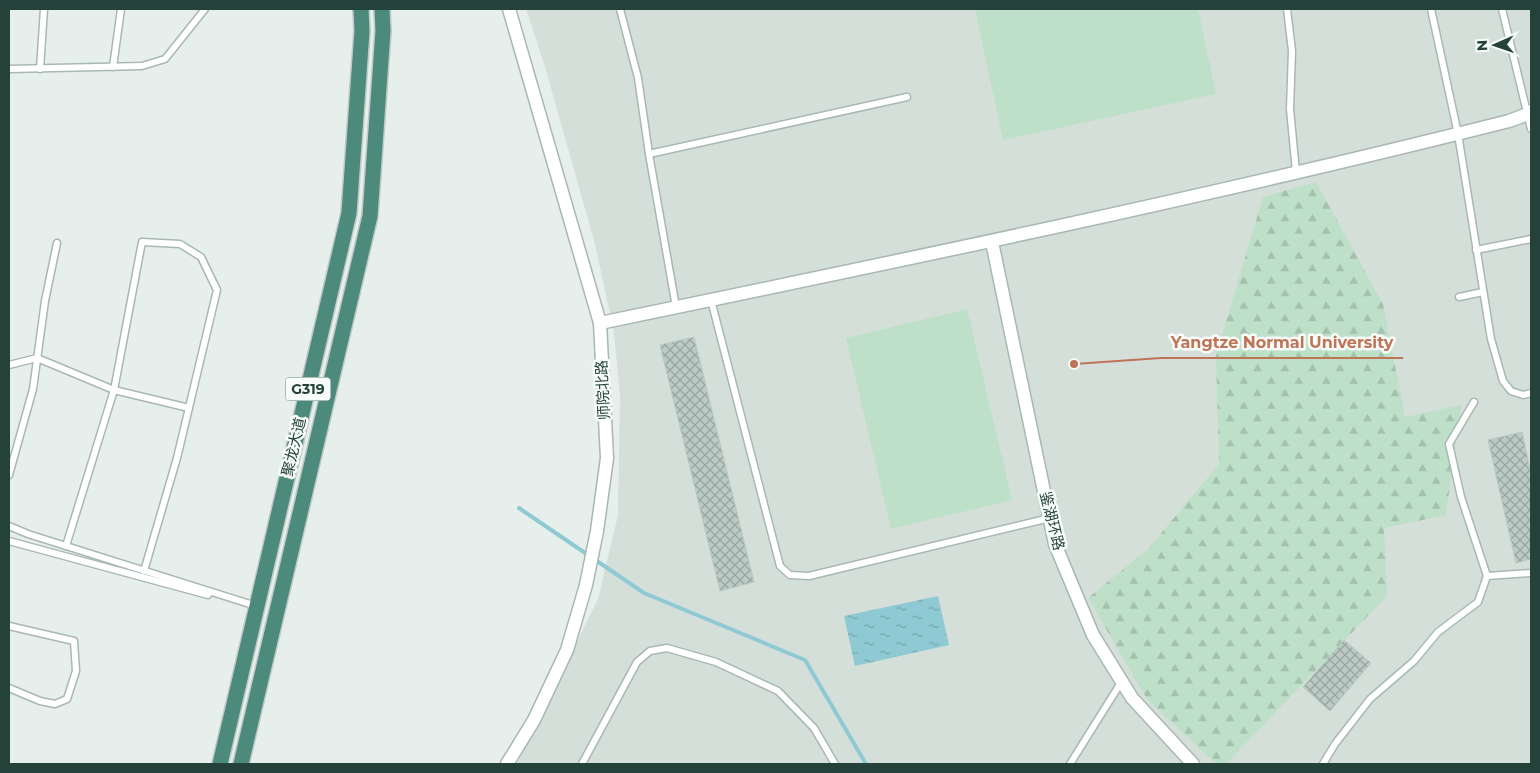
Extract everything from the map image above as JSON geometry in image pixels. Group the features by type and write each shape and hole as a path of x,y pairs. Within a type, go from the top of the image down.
{"highway":[{"name":"聚龙大道","path":"220,764 349,213 362,31 361,9"},
{"name":"聚龙大道","path":"241,764 370,216 383,31 382,9"}],"street":[{"name":"师院北路","path":"507,764 534,720 567,650 586,585 597,531 607,458 600,323 509,9"},
{"path":"600,323 992,242 1458,134 1530,113"},
{"name":"鉴湖环路","path":"992,242 1055,544 1093,635 1132,698 1193,764"}],"lane":[{"path":"40,68 44,9"},
{"path":"113,67 121,9 127,9"},
{"path":"9,69 142,66 165,58 205,9"},
{"path":"620,9 638,78 649,154 676,308"},
{"path":"1287,9 1292,50 1290,109 1296,172"},
{"path":"1431,9 1458,134 1491,339 1503,381 1511,391 1523,395 1531,393"},
{"path":"1502,9 1530,113 1531,129"},
{"path":"649,154 907,97"},
{"path":"1476,250 1531,239"},
{"path":"66,546 114,390 142,242 180,244 202,258 217,290 177,458 144,571"},
{"path":"9,475 33,389 45,301 57,243"},
{"path":"1458,297 1483,292"},
{"path":"711,300 780,566 790,575 809,576 1050,518"},
{"path":"9,365 37,358 114,390 189,408"},
{"path":"1323,764 1334,744 1370,699 1414,661 1438,632 1478,602 1487,576 1462,497 1449,444 1474,402"},
{"path":"9,526 66,546 257,606"},
{"path":"9,541 174,587 257,606"},
{"path":"1487,576 1531,573"},
{"path":"9,626 74,641 76,671 67,699 55,704 40,701 9,688"},
{"path":"582,764 637,662 650,651 667,648 716,662 778,690 814,728 834,764"},
{"path":"1070,764 1122,681"}],"shaded area":[{"path":"526,9 1531,9 1531,764 517,764 598,599 618,515 620,395 614,333 595,244 545,67"}],"green space":[{"path":"975,9 1198,9 1216,94 1003,140"},
{"path":"1316,182 1383,304 1405,417 1461,405 1446,515 1384,528 1387,596 1226,764 1216,764 1147,699 1088,598 1148,549 1219,464 1216,356 1263,197"},
{"path":"967,309 1012,500 891,529 846,338"}],"water":[{"path":"938,596 949,645 855,666 844,616"}],"building":[{"path":"694,337 754,582 720,591 660,345"},
{"path":"1522,432 1531,474 1531,559 1516,563 1488,440"},
{"path":"1344,640 1371,663 1330,711 1303,687"}],"waterway":[{"path":"519,508 644,593 805,660 866,764"}],"place":[{"name":"Yangtze Normal University","path":"1074,364"}]}
